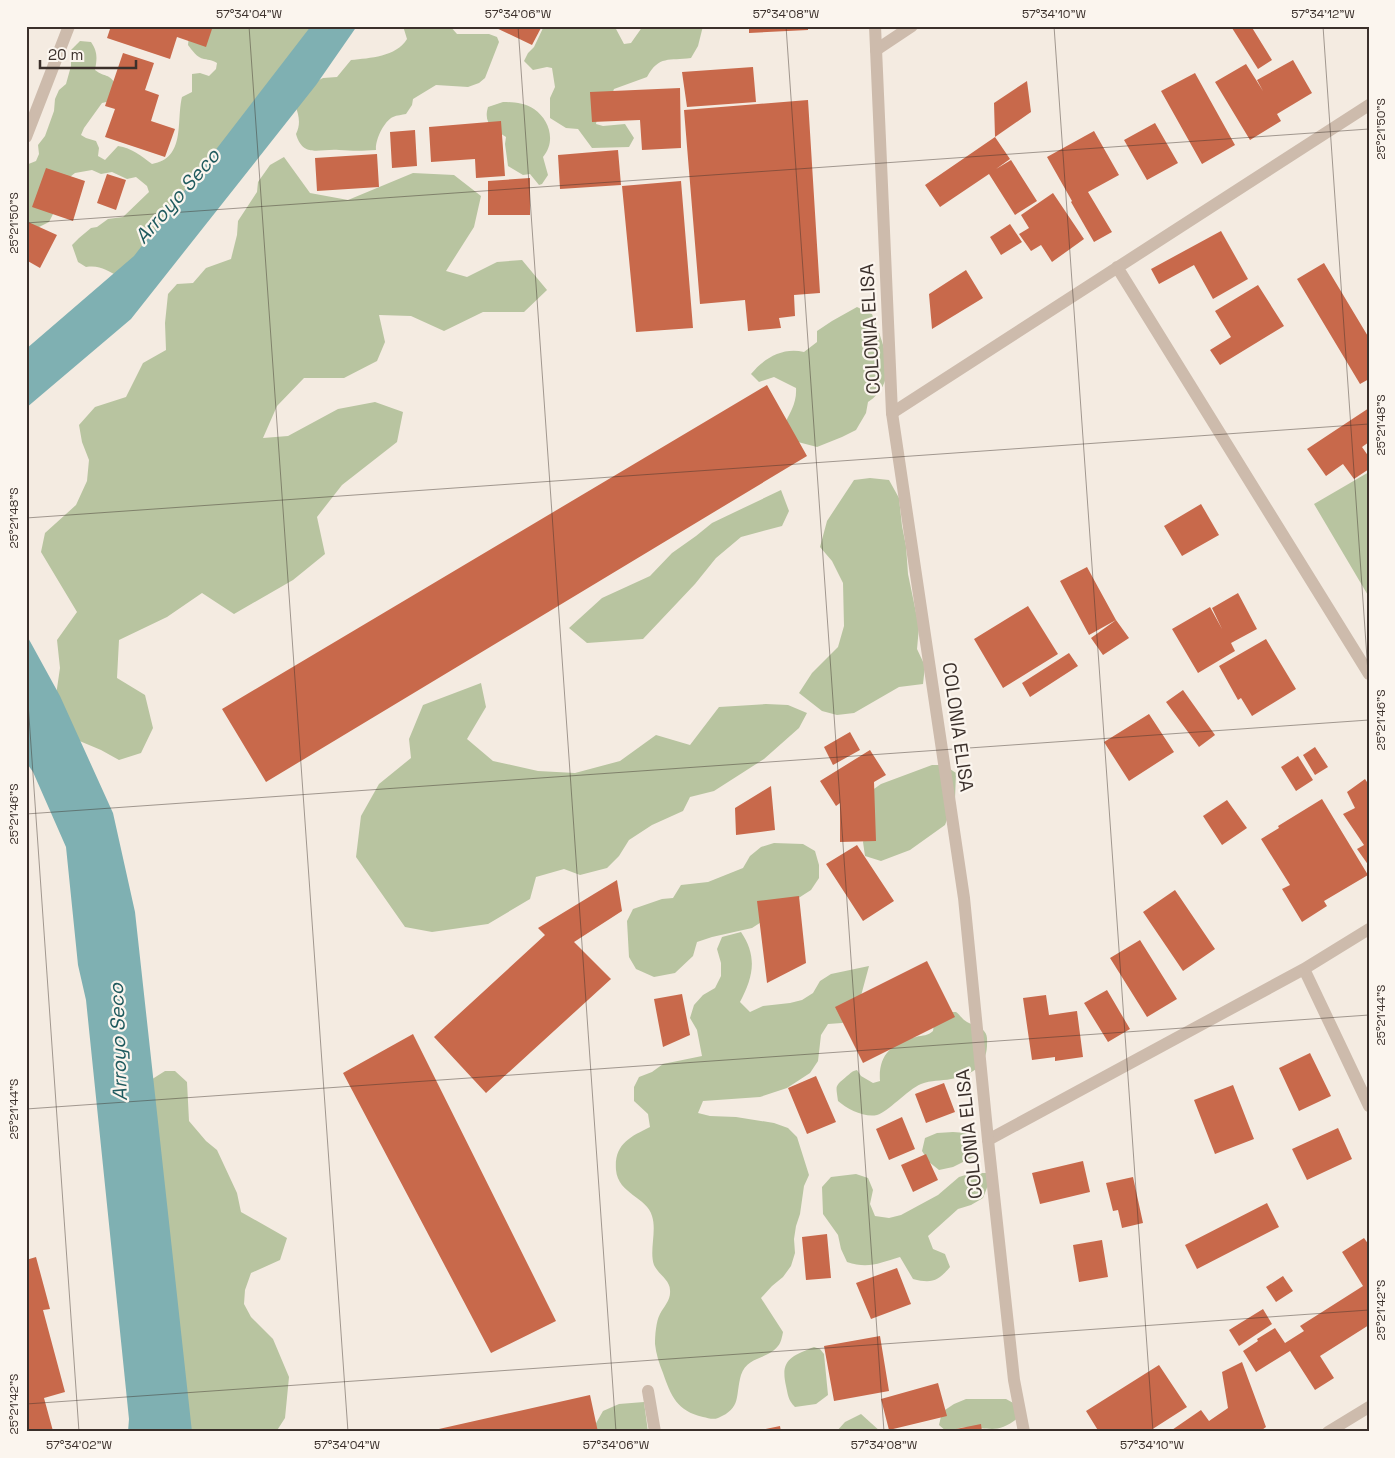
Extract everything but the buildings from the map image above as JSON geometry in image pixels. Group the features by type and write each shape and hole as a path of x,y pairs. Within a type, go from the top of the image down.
{"street":[{"path":"26,137 69,26"},
{"name":"COLONIA ELISA","path":"875,26 892,413 964,898 1014,1380 1024,1432"},
{"path":"876,50 912,26"},
{"path":"892,413 1369,104"},
{"path":"1117,267 1369,674"},
{"path":"988,1140 1304,969 1369,930"},
{"path":"1304,969 1369,1106"},
{"path":"648,1392 655,1432"},
{"path":"1328,1432 1369,1407"}],"green space":[{"path":"199,26 321,26 120,277 104,269 86,267 78,262 72,245 91,228 97,227 108,219 123,217 149,192 147,186 136,177 127,179 112,172 101,174 92,170 75,173 66,180 49,222 26,232 26,165 36,161 39,154 38,145 45,136 54,111 55,99 59,90 66,84 71,66 71,50 80,41 91,42 96,56 95,70 109,77 118,87 115,100 102,103 81,135 96,141 99,148 98,156 105,160 118,146 132,150 152,164 170,155 175,147 178,138 182,97 192,92 192,74 200,73 209,76 216,69 217,63 199,57 188,45 189,35"},
{"path":"403,26 450,26 457,34 489,34 497,37 499,42 485,78 479,83 468,87 436,85 413,99 412,105 406,114 393,117 383,127 377,141 376,150 313,151 303,147 296,134 299,120 295,105 305,87 323,78 337,77 351,60 382,56 396,50 407,39"},
{"path":"544,26 610,26 616,29 624,44 631,43 643,26 703,26 698,46 691,58 660,62 651,70 647,77 614,89 611,97 599,109 596,124 603,126 625,124 634,138 629,147 592,148 578,129 566,128 550,118 550,98 555,87 552,68 547,67 533,70 524,61 534,47"},
{"path":"503,102 527,105 540,114 547,125 550,138 547,151 543,157 548,175 542,184 539,185 530,174 523,175 508,166 506,137 490,125 487,118 488,107"},
{"path":"284,157 310,193 348,200 413,173 454,175 481,196 474,227 446,271 467,277 497,262 522,260 547,290 524,312 483,312 444,331 411,316 379,315 385,342 377,361 344,378 304,378 277,406 263,438 288,436 338,409 375,402 403,412 397,442 342,485 317,517 325,554 293,580 234,614 202,593 167,617 119,640 117,678 145,695 153,728 141,753 119,760 70,737 55,702 60,668 57,640 77,612 41,552 45,533 76,505 87,481 89,460 82,442 79,425 95,407 126,397 143,363 166,350 165,323 168,294 177,284 193,283 206,268 231,259 237,235 238,221 257,192 258,182 270,165"},
{"path":"857,307 872,314 881,337 887,372 884,383 878,393 868,402 866,413 856,430 817,447 798,442 783,427 794,403 796,388 774,377 759,382 751,374 774,355 789,351 804,352 817,342 817,331"},
{"path":"1369,472 1369,597 1314,504"},
{"path":"870,478 889,480 899,498 908,574 919,627 917,649 925,666 923,684 899,687 854,713 837,715 822,711 799,693 812,673 838,647 844,626 843,583 832,561 820,547 827,521 854,480"},
{"path":"781,490 789,511 782,526 741,537 716,558 695,584 643,639 587,643 569,628 602,598 650,576 672,553 712,523"},
{"path":"481,683 486,707 467,739 493,761 538,771 575,773 620,761 656,735 690,745 719,707 766,704 788,705 807,713 799,728 764,759 714,791 690,797 683,811 652,825 629,840 619,856 607,868 580,875 564,869 536,877 530,899 488,924 432,932 405,927 356,857 361,816 379,784 411,758 409,739 423,705"},
{"path":"932,765 944,765 956,773 955,799 945,825 910,850 881,861 865,856 863,842 871,817 871,791 881,784"},
{"path":"774,843 803,844 815,851 819,865 819,878 811,890 752,928 697,942 693,956 675,973 654,977 636,969 629,957 627,921 633,909 662,899 673,898 681,885 708,882 743,868 750,856 761,847"},
{"path":"741,932 750,950 752,967 748,984 740,1002 750,1012 763,1006 802,1000 813,993 820,981 831,974 869,966 855,1018 842,1023 828,1024 821,1035 818,1061 810,1073 787,1088 760,1097 703,1101 698,1113 774,1123 788,1128 797,1137 809,1175 804,1186 800,1214 796,1226 794,1239 795,1253 791,1266 783,1277 761,1298 783,1332 781,1342 768,1354 748,1364 741,1375 734,1406 726,1414 712,1419 694,1414 681,1407 672,1395 666,1381 655,1348 655,1341 660,1314 670,1294 669,1286 654,1265 652,1254 654,1228 652,1216 645,1204 622,1185 616,1170 616,1161 621,1148 630,1138 650,1127 648,1114 634,1101 634,1087 639,1077 652,1072 663,1064 702,1056 697,1030 690,1018 694,1005 703,995 715,988 721,976 721,963 717,949 722,937"},
{"path":"950,1012 956,1012 966,1021 982,1029 986,1034 986,1053 976,1069 965,1075 947,1080 921,1084 887,1110 877,1115 872,1116 856,1112 838,1101 837,1087 851,1073 857,1070 861,1076 873,1083 880,1081 881,1064 893,1047 907,1040 931,1033 934,1024"},
{"path":"165,1071 175,1071 187,1082 189,1121 206,1141 217,1150 237,1193 241,1212 287,1238 280,1260 251,1273 245,1290 244,1304 251,1317 273,1339 289,1377 285,1418 276,1432 176,1432 146,1083"},
{"path":"937,1133 966,1133 976,1140 977,1155 953,1167 939,1170 929,1162 922,1151 925,1138"},
{"path":"972,1173 986,1173 988,1185 983,1198 971,1205 958,1209 928,1236 933,1249 945,1254 950,1267 934,1280 913,1279 900,1257 868,1265 847,1262 841,1249 838,1235 823,1214 822,1187 831,1177 856,1174 868,1178 873,1190 870,1204 875,1216 889,1218 901,1215 938,1195 959,1177"},
{"path":"814,1347 820,1349 824,1354 828,1395 816,1404 795,1407 787,1392 786,1365 793,1356"},
{"path":"966,1399 1006,1399 1017,1405 1018,1418 1005,1426 994,1429 965,1427 947,1432 939,1425 942,1412"},
{"path":"644,1402 648,1432 591,1432 603,1411 619,1404"},
{"path":"861,1414 881,1432 836,1432 845,1422"}],"water":[{"path":"311,26 357,26 316,85 131,319 26,408 26,349 134,256"},
{"name":"Arroyo Seco","path":"26,634 60,696 113,813 135,912 192,1432 128,1432 129,1419 86,1000 78,965 66,847 33,772 26,762"}]}
